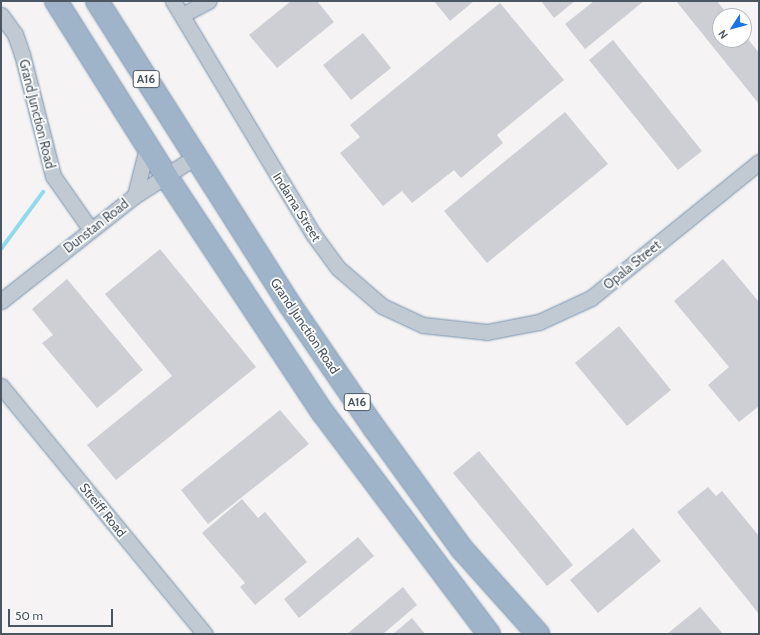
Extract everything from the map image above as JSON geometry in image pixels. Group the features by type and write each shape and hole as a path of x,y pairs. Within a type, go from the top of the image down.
{"highway":[{"name":"A16","path":"56,1 147,148 328,419 489,634"},
{"name":"Grand Junction Road","path":"96,1 290,305 448,530 538,634"}],"street":[{"name":"Indama Street","path":"173,1 313,234 349,280 382,306 423,325 487,332"},
{"path":"182,15 208,1"},
{"name":"Grand Junction Road","path":"1,15 15,34 22,54 53,176 91,230"},
{"path":"135,195 147,148"},
{"name":"Dunstan Road","path":"1,301 135,195 195,156"},
{"name":"Opala Street","path":"487,332 539,322 591,298 759,162"},
{"name":"Streiff Road","path":"1,386 204,634"}],"building":[{"path":"291,1 317,1 334,22 277,68 249,35"},
{"path":"434,1 474,1 450,21"},
{"path":"541,1 575,1 554,18"},
{"path":"594,1 644,1 585,49 565,24"},
{"path":"676,1 717,1 723,8 712,8 712,46"},
{"path":"500,3 564,80 497,135 503,143 461,178 454,170 412,203 402,191 383,206 340,153 360,137 350,125"},
{"path":"363,33 391,68 351,100 323,65"},
{"path":"613,40 702,151 678,170 589,60"},
{"path":"752,44 759,53 759,104 714,48 752,48"},
{"path":"565,112 608,164 487,263 444,211"},
{"path":"160,249 256,367 116,480 87,445 172,376 105,294"},
{"path":"723,259 759,302 759,406 739,422 708,385 729,367 674,301"},
{"path":"67,279 143,370 97,408 42,343 53,335 32,309"},
{"path":"619,326 671,390 627,426 575,363"},
{"path":"280,410 309,444 208,524 181,490"},
{"path":"479,451 573,565 547,586 453,473"},
{"path":"708,487 716,496 722,491 759,536 759,614 677,512"},
{"path":"242,499 258,518 265,512 307,562 255,605 240,587 245,583 202,533"},
{"path":"633,528 661,561 598,613 570,580"},
{"path":"358,537 374,556 299,618 284,599"},
{"path":"403,587 417,605 383,634 347,634"},
{"path":"700,607 723,634 667,634"},
{"path":"412,618 425,634 393,634"}],"waterway":[{"path":"1,249 43,192"}]}
